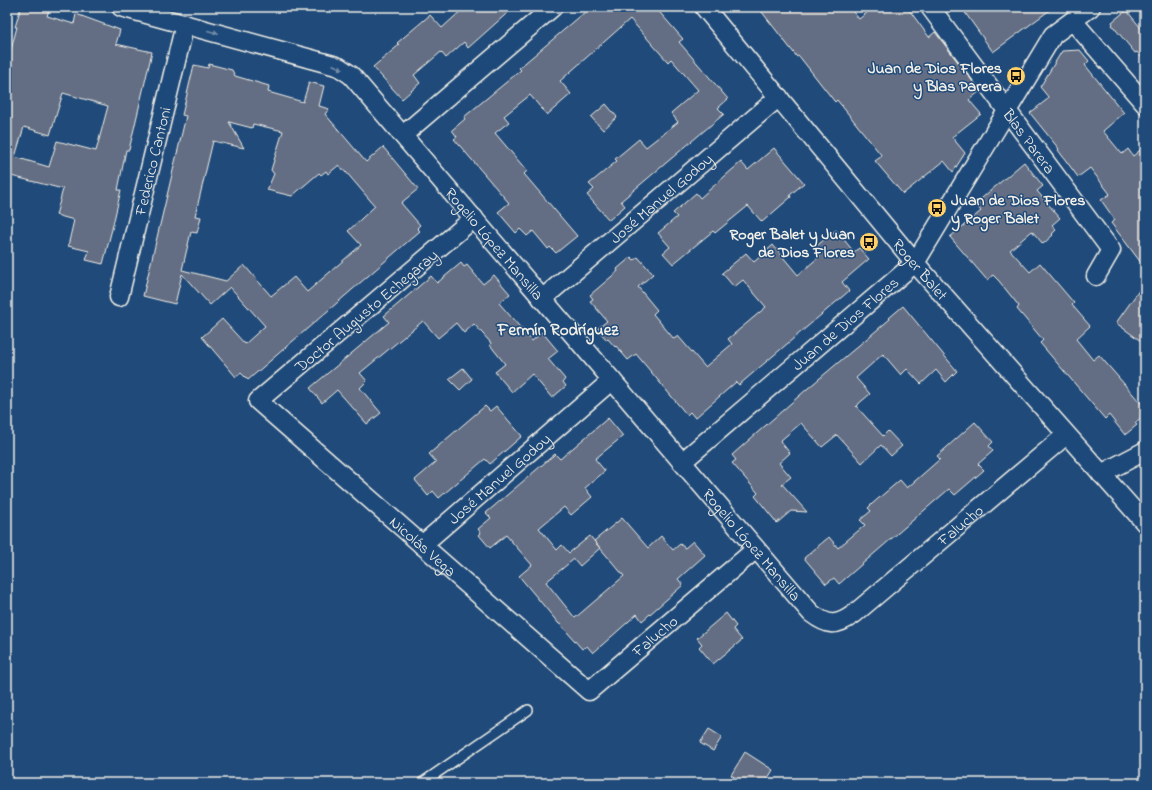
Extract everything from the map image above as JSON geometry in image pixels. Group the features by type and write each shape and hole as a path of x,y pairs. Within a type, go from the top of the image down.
{"street":[{"name":"Rogelio López Mansilla","path":"121,7 339,67 351,75 811,613 822,621 835,623 854,614"},
{"path":"403,136 553,7"},
{"name":"Roger Balet","path":"704,7 915,264 1145,523"},
{"name":"Blas Parera","path":"930,7 1111,250 1096,276"},
{"name":"Juan de Dios Flores","path":"682,462 915,264 1053,35 1091,7"},
{"path":"1073,20 1145,104"},
{"name":"Federico Cantoni","path":"119,297 185,24"},
{"name":"José Manuel Godoy","path":"542,299 779,97"},
{"name":"Doctor Augusto Echegaray","path":"258,401 474,218"},
{"name":"José Manuel Godoy","path":"422,545 612,380"},
{"name":"Nicolás Vega","path":"258,401 589,691"},
{"name":"Falucho","path":"854,614 1066,435"},
{"path":"1101,474 1145,451"},
{"name":"Falucho","path":"589,691 756,549"}],"lane":[{"path":"422,783 528,710"}],"building":[{"path":"21,7 50,7 47,16 74,24 76,14 120,30 116,44 152,52 129,150 126,150 118,190 121,190 103,264 86,260 89,251 68,246 74,220 56,215 63,189 7,175 7,64 17,27 15,27","holes":["63,93 108,106 96,151 57,141 49,167 15,157 24,127 50,135"]},
{"path":"465,7 514,7 468,48 464,42 446,58 441,52 414,75 420,83 402,99 373,67 399,45 397,43 430,15 442,28"},
{"path":"591,7 655,7 683,39 679,42 728,99 718,108 724,114 621,201 625,206 609,220 587,195 594,189 589,184 617,161 615,159 639,139 646,147 678,122 671,113 698,90 671,59 668,62 630,19 560,81 571,94 547,115 530,95 504,116 509,122 495,133 527,171 524,174 577,236 556,253 550,247 548,249 533,231 527,236 520,229 516,233 498,212 509,203 454,139 457,137 452,130 465,119 464,117 521,70 519,68"},
{"path":"758,7 849,7 859,19 874,7 907,7 929,37 935,32 980,91 969,100 981,114 952,137 965,153 953,172 944,161 903,194 875,161 882,156 837,100 835,102 799,56 797,57"},
{"path":"961,7 1054,7 993,52"},
{"path":"1127,11 1145,33 1145,61 1137,52 1135,53 1112,25 1112,22"},
{"path":"1080,50 1089,61 1085,65 1124,113 1103,131 1122,154 1128,149 1133,156 1145,146 1145,268 1111,223 1115,220 1101,200 1110,194 1090,168 1078,177 1058,150 1059,149 1030,113 1049,98 1040,87 1062,51"},
{"path":"209,64 232,70 235,76 269,86 268,92 303,102 309,82 324,86 319,106 329,109 325,114 366,162 383,147 418,189 401,203 420,225 417,228 420,231 248,380 241,373 236,377 202,337 222,319 245,344 265,326 230,287 210,305 182,274 175,304 143,296 186,116 182,115 194,65 208,68","holes":["229,122 252,128 253,124 283,131 271,170 274,174 267,190 292,196 319,173 321,175 326,171 328,174 339,165 375,206 348,231 361,245 307,292 294,277 271,296 244,265 226,281 182,270 191,232 197,233 201,217 195,216 213,141 244,148"]},
{"path":"606,104 617,117 603,130 591,117"},
{"path":"774,148 804,183 790,195 791,197 762,222 748,206 715,233 713,231 673,264 663,253 670,247 658,233 677,217 673,213 696,193 700,198 741,162 748,170"},
{"path":"1024,162 1043,186 1037,191 1060,218 1052,225 1056,230 1052,234 1053,235 1043,244 1032,231 1010,250 1030,272 1040,263 1074,303 1072,305 1090,326 1076,339 1093,360 1099,355 1145,408 1145,414 1135,423 1137,425 1125,435 1109,415 1105,419 1040,343 1043,340 1017,309 1019,306 999,281 993,275 987,280 950,237 981,211 975,204"},
{"path":"836,230 854,252 859,248 869,259 842,282 849,291 739,385 736,382 695,418 690,412 687,415 636,354 628,360 616,346 615,347 608,339 607,340 597,329 607,321 590,301 593,299 590,295 618,271 617,269 631,257 634,260 638,257 653,274 638,287 657,310 653,314 674,339 678,336 705,367 732,344 728,339 766,307 743,280 734,287 722,273 746,253 754,262 773,245 798,275 820,256 814,248"},
{"path":"461,263 464,267 467,265 483,284 494,275 510,294 499,303 532,341 542,332 558,351 548,359 565,379 563,382 566,386 552,398 532,374 512,392 495,372 505,364 490,345 491,343 474,324 464,333 456,323 438,338 423,321 360,373 367,381 360,388 381,413 367,424 337,390 322,403 310,388 389,322 384,316 431,276 437,283"},
{"path":"1145,282 1145,344 1116,323"},
{"path":"903,306 957,371 946,382 936,370 921,384 907,369 901,375 883,354 856,378 870,394 856,406 883,436 888,431 902,446 891,456 881,445 862,463 837,435 822,447 801,423 780,441 790,453 779,463 791,477 782,484 807,512 791,511 777,523 755,496 758,493 732,463 736,460 732,455 890,319 889,318"},
{"path":"463,368 472,379 460,390 449,379"},
{"path":"485,406 490,411 496,406 522,436 490,464 485,459 439,498 433,491 428,496 415,480 436,462 429,454"},
{"path":"608,418 623,436 595,459 605,471 585,488 592,497 571,515 564,507 539,528 557,550 562,545 569,553 590,536 594,541 622,518 648,548 661,536 673,550 680,544 685,548 693,541 705,555 678,579 683,585 642,621 637,614 593,653 587,646 582,649 519,576 532,565 506,535 490,548 479,535 481,533 478,529 491,518 486,513 535,471 555,454 560,459","holes":["600,548 624,576 575,618 546,582 574,559 580,566"]},
{"path":"975,422 993,442 989,446 993,451 978,464 984,470 955,495 949,489 839,584 834,578 826,584 804,558 829,537 838,548 865,525 860,520 871,511 868,508 872,504 900,480 907,488 940,459 937,456"},
{"path":"726,613 736,626 733,629 742,640 713,664 699,647 702,644 697,638"},
{"path":"709,729 722,737 713,751 700,743"},
{"path":"745,752 773,770 765,783 744,783 731,775"}],"place":[{"name":"Juan de Dios Flores y Blas Parera","path":"1016,76"},
{"name":"Juan de Dios Flores y Roger Balet","path":"937,208"},
{"name":"Roger Balet y Juan de Dios Flores","path":"869,242"}],"district":[{"name":"Fermín Rodríguez","path":"558,329"}]}
